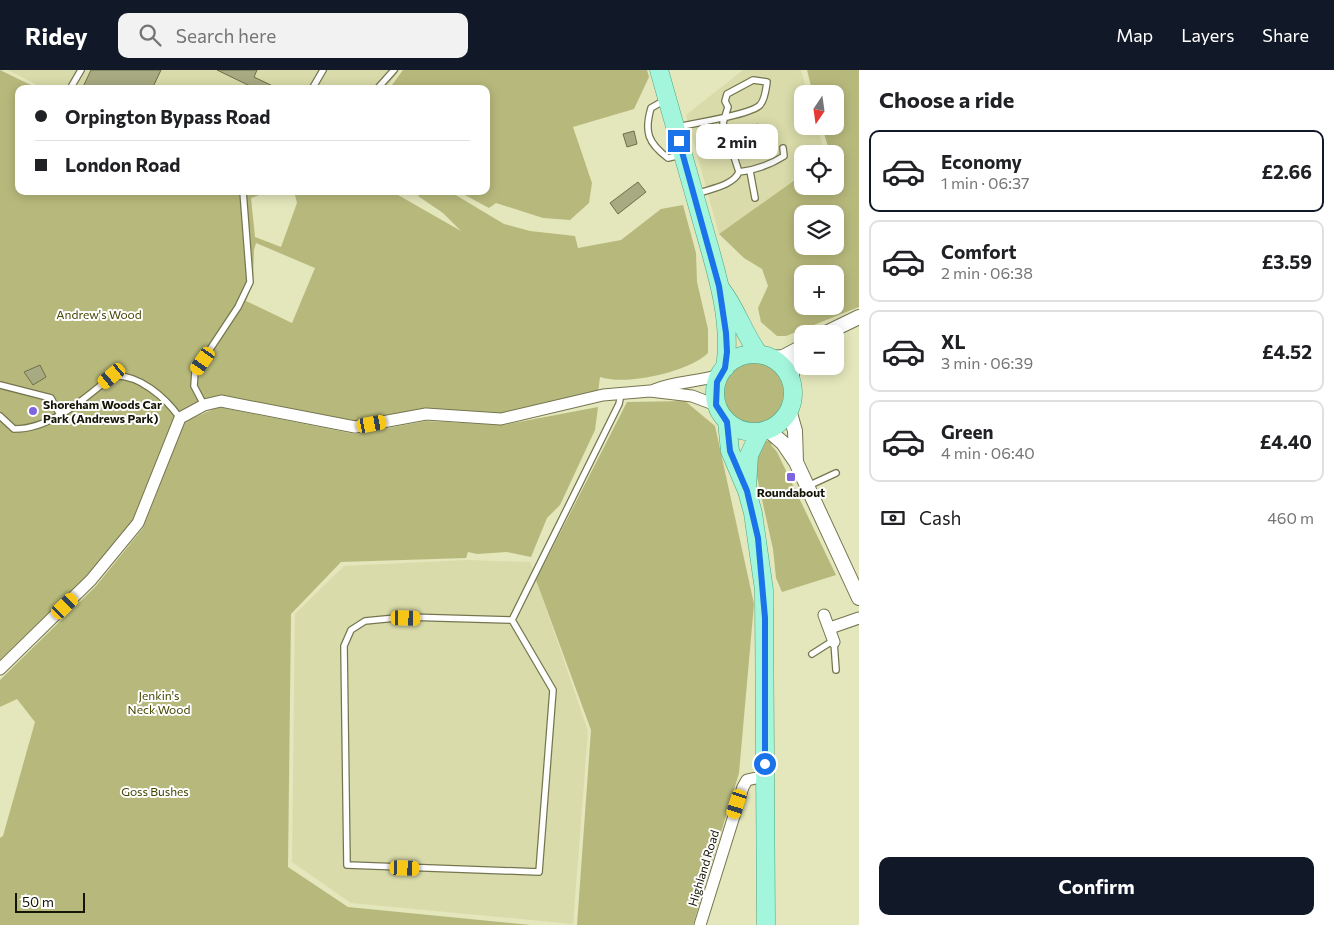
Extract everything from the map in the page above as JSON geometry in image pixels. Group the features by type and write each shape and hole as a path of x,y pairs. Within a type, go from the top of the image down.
{"main road":[{"path":"659,70 719,286 727,352 715,391 716,405 727,422 730,451 747,491 758,538 764,590 766,925"},
{"path":"719,286 732,302 754,347 786,370 791,380 793,396 790,410 784,419 764,431 749,455 747,491"},
{"path":"722,371 739,357 765,356"},
{"path":"727,422 742,430 764,431"}],"street":[{"path":"843,325 859,317"},
{"path":"765,356 783,357 794,352"},
{"path":"791,380 794,361"},
{"path":"650,391 664,386 711,379 722,371"},
{"path":"0,669 91,580 138,523 180,418 204,404 221,401 355,427 426,414 500,419 603,395 650,391 692,396 716,405"},
{"path":"790,410 795,432 796,462"},
{"path":"764,431 783,443 796,462 859,598"},
{"path":"824,615 834,641"},
{"path":"830,628 859,618"},
{"name":"Highland Road","path":"700,925 742,787 747,780 765,776"}],"lane":[{"path":"72,85 80,70"},
{"path":"314,85 323,70"},
{"path":"380,85 394,70"},
{"path":"675,127 725,116 740,114 759,106 763,101 767,82 753,80 727,94 725,101 728,108 725,116 723,123 739,172 736,177 724,184 694,195"},
{"path":"667,99 651,108 647,133 656,149 668,158 683,154"},
{"path":"739,172 750,171 772,164 784,156 783,148"},
{"path":"750,171 755,198"},
{"path":"204,404 194,386 195,372 238,307 250,282 243,195"},
{"path":"0,416 14,428 29,429 60,415 112,376 120,375 137,380 169,402 180,418"},
{"path":"0,386 51,398 60,415"},
{"path":"512,620 619,404 621,394"},
{"path":"806,487 836,473"},
{"path":"406,618 512,620 553,690 539,872 347,865 344,646 351,630 365,621 406,618"},
{"path":"812,654 834,641 836,670"}],"shaded area":[{"path":"8,70 400,70 388,85 37,85"},
{"path":"743,70 801,70 805,85 794,85 794,135 820,135 822,145 794,145 794,181 768,202 719,234 686,115"},
{"path":"466,560 530,562 588,731 573,924 351,903 292,862 295,614 344,566"}],"green space":[{"name":"Andrew's Wood","path":"0,70 31,85 15,85 15,195 259,195 251,198 255,237 281,247 297,203 295,195 398,195 461,231 443,213 418,196 456,195 504,224 530,231 575,236 578,248 621,240 661,209 683,205 696,253 697,282 708,329 708,353 699,360 657,376 625,380 600,377 598,393 501,414 357,421 220,397 195,404 174,420 133,521 93,572 0,661","holes":["256,243 315,268 292,323 246,301 253,283"]},
{"path":"403,70 647,70 649,77 634,109 573,127 592,183 589,203 570,220 543,218 496,203 489,208 465,195 490,195 490,85 392,85"},
{"path":"807,70 859,70 859,307 844,313 844,265 794,265 794,315 839,315 814,325 794,325 794,333 786,336 777,336 761,322 758,308 768,286 762,269 744,258 719,234 794,181 794,195 844,195 844,145 827,145 825,135 844,135 844,85 811,85"},
{"path":"748,362 760,362 777,371 784,382 786,394 784,406 777,417 760,426 748,426 736,421 727,412 722,400 722,388 727,376 736,367"},
{"path":"685,401 715,426 754,604 739,773 693,925 577,925 591,730 536,580 627,402"},
{"name":"Goss Bushes","path":"218,407 355,434 426,421 503,425 598,407 595,430 560,505 547,518 531,557 507,552 477,554 468,552 466,558 341,562 291,614 288,867 348,907 531,925 0,925 0,838 3,836 35,722 17,699 0,707 0,680 96,586 143,528 184,422"},
{"path":"764,440 773,442 771,445 777,452 836,575 782,592 776,578 773,549 755,468"}],"building":[{"path":"91,70 161,70 154,85 84,85"},
{"path":"217,70 257,70 254,77 271,85 248,85"},
{"path":"758,124 765,150 756,152 754,146 748,148 744,134 751,132 749,126"},
{"path":"634,131 637,144 627,147 623,134"},
{"path":"638,182 646,192 618,214 610,203"},
{"path":"40,365 46,377 33,385 24,372"}],"place":[{"name":"Shoreham Woods Car Park (Andrews Park)","path":"33,411"},
{"name":"Roundabout","path":"791,477"}],"route":[{"path":"679,141 719,286 726,333 727,352 725,368 717,382 715,391 716,405 718,411 727,422 730,451 733,462 747,491 758,538 765,618 765,764"}],"park label":[{"name":"Jenkin's Neck Wood","path":"159,702"}]}
